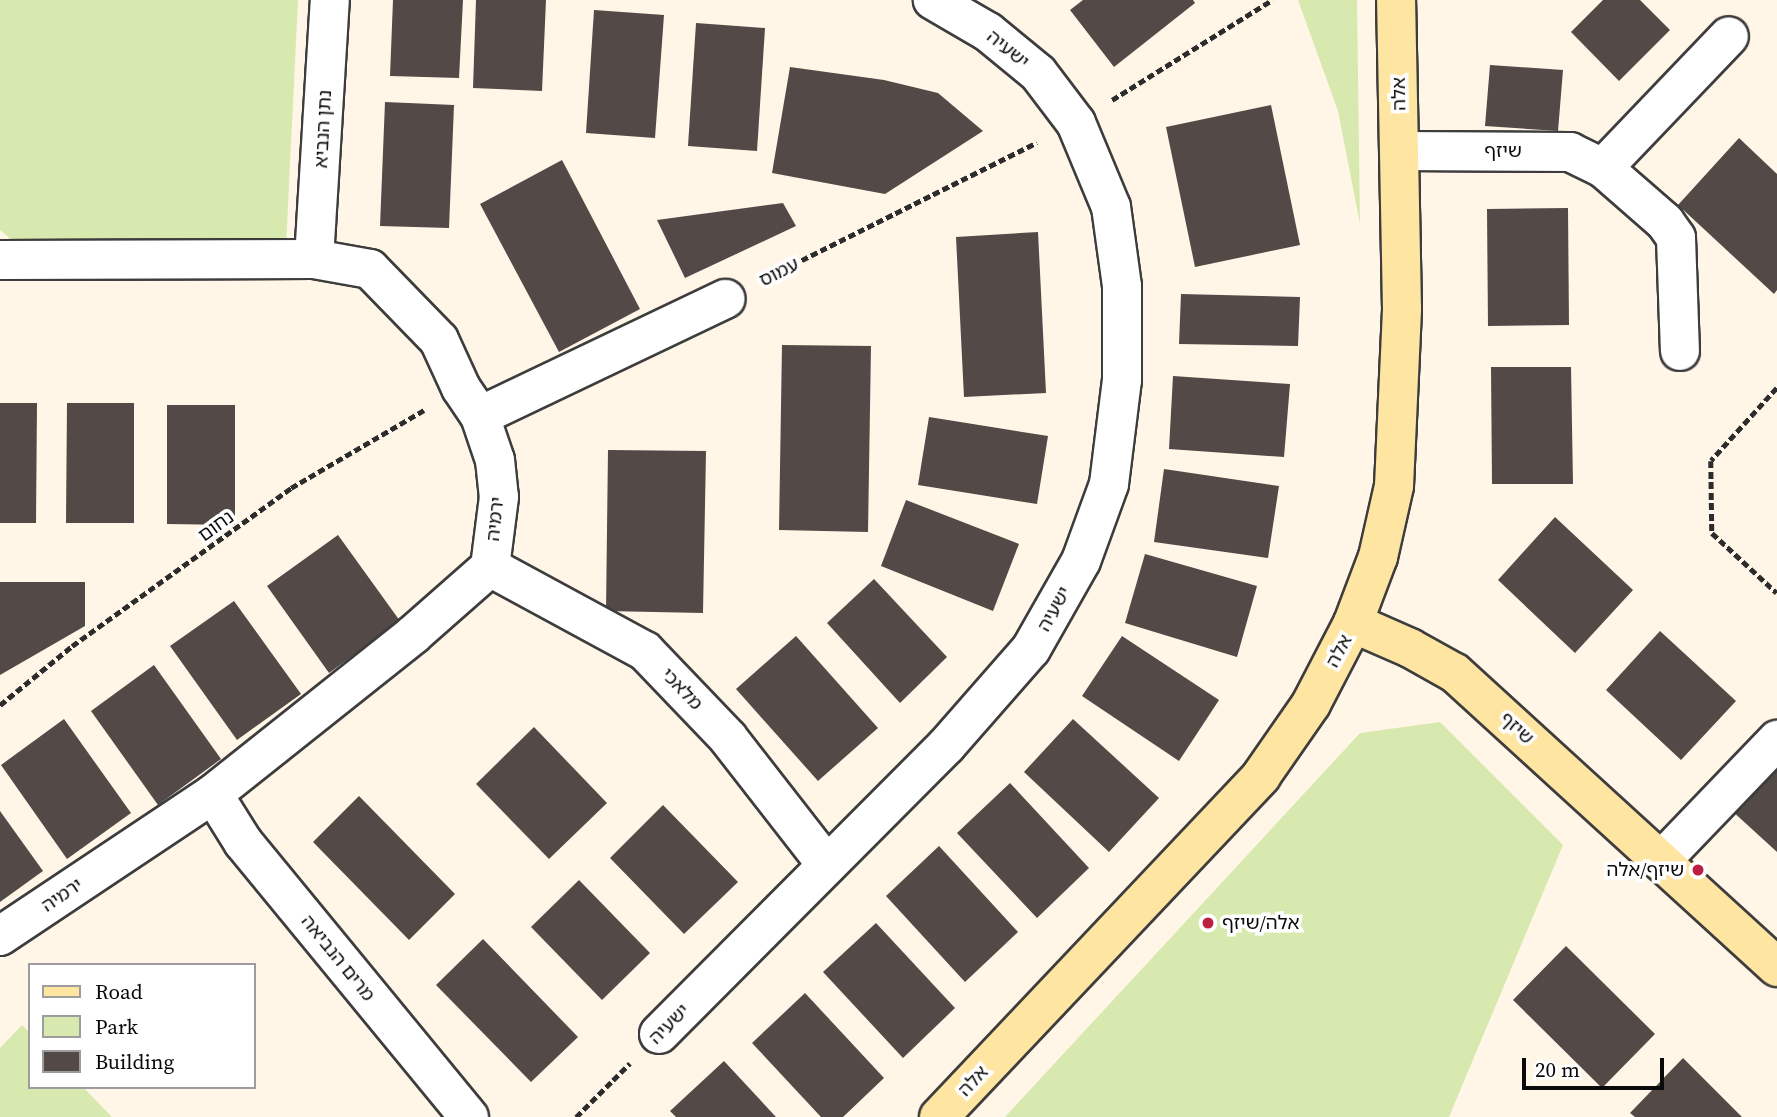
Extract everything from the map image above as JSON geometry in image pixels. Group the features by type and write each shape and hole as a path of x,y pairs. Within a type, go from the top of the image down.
{"street":[{"name":"נתן הנביא","path":"314,259 330,0"},
{"name":"ישעיה","path":"659,1034 946,746 1031,649 1081,561 1109,484 1122,380 1122,286 1111,207 1076,123 1038,73 988,32 933,0"},
{"name":"אלה","path":"939,1117 1261,775 1311,704 1353,624 1378,557 1394,486 1402,309 1396,0"},
{"name":"אלה","path":"1398,44 1403,0"},
{"path":"1603,168 1729,36"},
{"name":"שיזף","path":"1399,150 1570,152 1603,168 1665,222 1676,238 1680,351"},
{"name":"ירמיה","path":"0,260 314,259 370,270 439,340 471,402 495,460 499,497 490,567 413,635 214,794 0,936"},
{"path":"471,402 725,299"},
{"name":"מלאכי","path":"490,567 645,650 728,738 827,865"},
{"name":"שיזף","path":"1353,624 1410,648 1455,673 1777,967"},
{"path":"1661,861 1777,740"},
{"name":"מרים הנביאה","path":"214,794 243,842 469,1117"}],"path":[{"name":"עמוס","path":"725,299 1076,123 1272,0"},
{"path":"1777,388 1711,461 1712,533 1777,593"},
{"name":"נחום","path":"0,705 72,646 291,488 471,402"},
{"name":"ישעיה","path":"576,1117 659,1034"}],"green space":[{"path":"0,0 298,0 286,247 12,240 0,230"},
{"path":"1298,0 1357,0 1360,224 1338,111"},
{"path":"1440,722 1563,845 1449,1117 1005,1117 1360,733"},
{"path":"22,1025 28,1031 28,1089 85,1089 112,1117 0,1117 0,1048"}],"building":[{"path":"393,0 463,0 459,78 390,76"},
{"path":"476,0 546,0 542,91 473,88"},
{"path":"1083,0 1193,0 1195,3 1114,67 1070,10"},
{"path":"1603,0 1640,0 1670,30 1619,81 1571,32"},
{"path":"594,10 664,15 655,138 586,133"},
{"path":"696,23 765,28 757,151 688,146"},
{"path":"1490,65 1563,70 1558,131 1485,126"},
{"path":"790,67 884,80 938,93 983,131 885,194 772,173"},
{"path":"385,102 454,105 449,228 380,226"},
{"path":"1271,105 1300,245 1195,267 1166,127"},
{"path":"1739,138 1777,174 1777,290 1774,294 1678,205"},
{"path":"562,160 640,309 559,352 480,204"},
{"path":"783,203 796,226 685,278 657,220"},
{"path":"1568,208 1569,325 1488,326 1487,209"},
{"path":"1038,232 1046,393 964,397 956,237"},
{"path":"1181,294 1300,297 1298,346 1179,344"},
{"path":"782,345 871,346 868,532 779,530"},
{"path":"1491,367 1571,367 1573,484 1492,484"},
{"path":"1173,376 1290,384 1284,457 1169,449"},
{"path":"0,403 37,403 36,523 0,523"},
{"path":"67,403 134,403 134,523 66,523"},
{"path":"167,405 235,405 235,525 167,524"},
{"path":"929,417 1048,436 1037,504 918,485"},
{"path":"608,450 706,451 703,613 606,611"},
{"path":"1164,469 1279,486 1268,558 1154,542"},
{"path":"906,500 1019,544 993,611 881,566"},
{"path":"1555,517 1633,590 1575,653 1498,580"},
{"path":"338,535 400,621 329,673 267,586"},
{"path":"1145,554 1257,586 1237,657 1125,623"},
{"path":"874,579 947,657 900,703 827,623"},
{"path":"0,582 85,582 85,626 0,675"},
{"path":"234,601 301,694 237,740 170,646"},
{"path":"1660,631 1736,701 1681,760 1606,690"},
{"path":"796,636 878,728 818,781 736,689"},
{"path":"1122,636 1219,700 1179,761 1082,696"},
{"path":"154,665 221,759 158,805 91,711"},
{"path":"64,719 131,813 67,859 1,765"},
{"path":"1073,719 1159,798 1109,852 1024,772"},
{"path":"534,727 607,803 549,859 476,784"},
{"path":"1777,758 1777,852 1730,809"},
{"path":"1010,783 1089,868 1037,918 957,833"},
{"path":"359,796 455,894 409,940 313,842"},
{"path":"663,805 738,882 684,934 610,858"},
{"path":"0,811 43,871 0,902"},
{"path":"939,846 1018,932 965,982 886,896"},
{"path":"579,880 650,953 602,1000 531,927"},
{"path":"876,923 955,1008 903,1058 823,972"},
{"path":"483,939 578,1037 531,1082 436,985"},
{"path":"1566,946 1655,1034 1602,1088 1513,1000"},
{"path":"805,993 884,1078 843,1117 821,1117 752,1043"},
{"path":"1683,1058 1742,1117 1635,1117 1630,1113"},
{"path":"724,1061 776,1117 676,1117 670,1111"}],"place":[{"name":"שיזף/אלה","path":"1698,870"},
{"name":"אלה/שיזף","path":"1208,923"}]}
